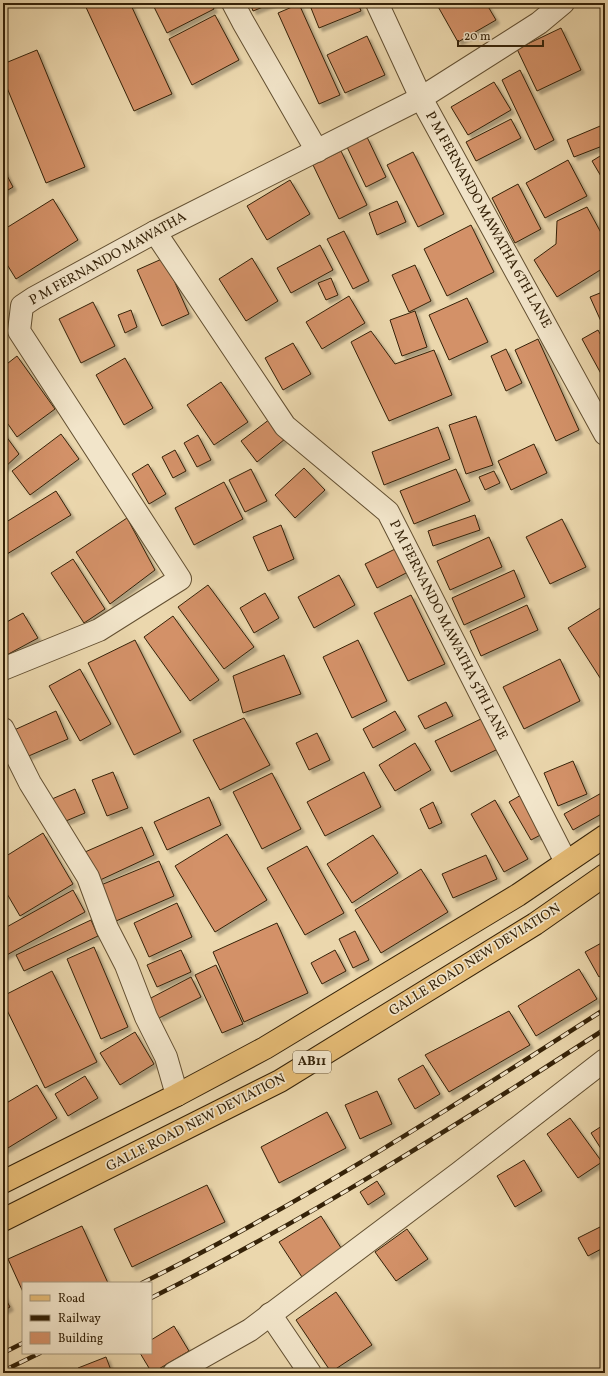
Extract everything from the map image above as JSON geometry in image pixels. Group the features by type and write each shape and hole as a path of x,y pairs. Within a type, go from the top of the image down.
{"main road":[{"name":"AB11","path":"3,1182 177,1095 265,1048 518,895 605,836"},
{"name":"GALLE ROAD NEW DEVIATION","path":"3,1220 280,1081 535,924 605,875"}],"street":[{"path":"234,3 242,22 317,151"},
{"name":"P M FERNANDO MAWATHA 6TH LANE","path":"378,3 421,98 605,434"},
{"name":"P M FERNANDO MAWATHA","path":"3,669 100,630 180,579 19,331 22,306 155,232 421,98 539,23 563,3"},
{"name":"P M FERNANDO MAWATHA 5TH LANE","path":"155,232 285,426 388,512 566,862"},
{"path":"3,729 30,783 88,877 108,928 126,965 146,1017 166,1056 177,1095"},
{"path":"174,1373 250,1330 459,1173 605,1060"},
{"path":"270,1314 310,1373"}],"building":[{"path":"84,3 130,3 172,94 134,111"},
{"path":"152,3 211,3 214,9 167,33"},
{"path":"250,3 273,3 253,11"},
{"path":"309,3 358,3 361,11 319,28"},
{"path":"436,3 486,3 496,20 458,42"},
{"path":"299,4 340,95 319,104 278,13"},
{"path":"215,15 239,60 192,85 169,39"},
{"path":"561,28 581,70 537,91 517,49"},
{"path":"367,36 385,75 345,93 327,55"},
{"path":"37,50 85,167 46,183 3,78 3,64"},
{"path":"520,70 554,140 535,150 502,80"},
{"path":"494,82 511,110 468,135 451,107"},
{"path":"511,119 521,138 476,161 466,142"},
{"path":"605,124 605,145 574,157 567,140"},
{"path":"367,137 386,177 366,187 347,147"},
{"path":"341,151 367,205 339,219 313,165"},
{"path":"413,152 444,214 418,227 387,165"},
{"path":"605,153 605,183 592,161"},
{"path":"568,160 587,196 545,218 526,183"},
{"path":"3,168 13,187 3,193"},
{"path":"290,180 310,214 267,240 247,206"},
{"path":"518,184 541,229 515,243 492,198"},
{"path":"53,199 78,240 16,279 3,258 3,230"},
{"path":"397,201 406,222 377,235 369,213"},
{"path":"587,207 605,240 605,267 557,297 534,260 556,244 557,221"},
{"path":"471,225 494,272 447,296 424,249"},
{"path":"344,231 369,281 353,289 327,239"},
{"path":"320,245 333,270 291,293 277,268"},
{"path":"164,258 189,314 162,326 137,270"},
{"path":"252,258 278,301 246,321 219,279"},
{"path":"415,265 431,301 409,312 392,275"},
{"path":"331,278 338,295 326,300 318,283"},
{"path":"605,291 605,327 604,328 590,297"},
{"path":"349,296 365,323 322,349 306,322"},
{"path":"467,298 488,342 449,360 429,315"},
{"path":"93,302 115,346 81,363 59,319"},
{"path":"131,310 137,327 125,333 118,315"},
{"path":"415,311 427,347 402,356 390,320"},
{"path":"598,330 605,343 605,381 582,339"},
{"path":"371,331 395,364 434,350 452,395 389,421 351,342"},
{"path":"538,339 579,430 556,441 515,350"},
{"path":"293,343 311,374 283,390 265,358"},
{"path":"506,349 522,383 506,391 491,356"},
{"path":"17,356 55,409 17,437 3,417 3,367"},
{"path":"125,358 153,408 124,425 96,375"},
{"path":"221,382 248,422 214,445 187,405"},
{"path":"476,416 493,465 466,474 449,425"},
{"path":"270,419 285,439 257,462 241,441"},
{"path":"438,427 450,459 384,485 372,452"},
{"path":"3,432 19,454 3,469"},
{"path":"61,434 79,459 30,495 12,471"},
{"path":"198,435 211,460 197,467 184,443"},
{"path":"534,444 547,473 511,490 498,461"},
{"path":"175,450 186,471 173,478 162,457"},
{"path":"148,464 166,494 149,504 132,474"},
{"path":"304,468 325,490 295,518 275,495"},
{"path":"251,469 267,501 245,512 229,480"},
{"path":"456,469 470,501 414,524 400,491"},
{"path":"494,471 500,483 485,490 479,477"},
{"path":"224,482 243,519 194,545 175,508"},
{"path":"56,491 71,515 7,554 3,547 3,524"},
{"path":"475,515 480,530 433,546 428,531"},
{"path":"127,518 155,570 110,604 76,552"},
{"path":"562,519 586,567 550,584 526,537"},
{"path":"281,525 294,559 268,571 253,537"},
{"path":"489,537 502,567 450,590 437,561"},
{"path":"397,548 408,572 377,588 365,564"},
{"path":"73,559 105,609 84,623 51,573"},
{"path":"514,570 525,597 464,625 452,598"},
{"path":"339,575 355,605 314,628 298,597"},
{"path":"208,585 254,647 224,669 178,607"},
{"path":"265,593 279,618 254,633 240,608"},
{"path":"411,595 445,664 408,681 374,613"},
{"path":"527,605 538,630 481,656 470,631"},
{"path":"605,605 605,683 604,684 568,628"},
{"path":"23,613 38,638 3,657 3,624"},
{"path":"173,616 219,680 190,701 144,637"},
{"path":"135,640 181,732 134,755 88,663"},
{"path":"358,640 387,701 352,718 323,657"},
{"path":"284,655 301,694 243,713 233,676"},
{"path":"560,659 580,701 524,729 503,687"},
{"path":"80,669 111,724 80,741 49,686"},
{"path":"446,702 453,716 425,729 418,716"},
{"path":"56,711 68,739 24,758 12,731"},
{"path":"395,711 406,730 373,748 363,729"},
{"path":"485,717 500,748 451,772 435,741"},
{"path":"244,718 270,765 220,790 193,740"},
{"path":"317,733 330,760 309,770 296,743"},
{"path":"415,743 431,770 395,791 379,765"},
{"path":"573,761 587,794 558,806 544,773"},
{"path":"113,772 128,808 107,816 92,780"},
{"path":"364,772 381,807 325,836 307,802"},
{"path":"272,773 301,829 262,849 233,792"},
{"path":"75,789 85,813 61,823 52,799"},
{"path":"528,791 550,830 531,840 509,802"},
{"path":"605,791 605,812 573,830 564,814"},
{"path":"209,797 221,825 167,850 154,822"},
{"path":"495,800 528,859 504,872 471,814"},
{"path":"433,802 442,823 429,829 420,809"},
{"path":"142,827 154,855 98,881 85,852"},
{"path":"43,833 73,884 20,916 3,887 3,858"},
{"path":"227,834 267,900 215,932 175,866"},
{"path":"373,835 398,873 352,903 327,864"},
{"path":"307,846 344,913 305,935 267,868"},
{"path":"486,855 497,879 453,898 442,874"},
{"path":"159,861 174,896 116,921 101,885"},
{"path":"421,869 448,912 381,953 355,910"},
{"path":"73,890 85,912 3,957 3,929"},
{"path":"177,903 192,937 149,957 134,923"},
{"path":"91,920 98,936 24,971 16,955"},
{"path":"277,923 308,993 244,1022 213,952"},
{"path":"355,931 369,960 353,968 339,939"},
{"path":"605,941 605,973 599,977 585,952"},
{"path":"94,947 128,1027 101,1039 67,959"},
{"path":"181,950 191,972 157,987 147,965"},
{"path":"335,950 346,971 322,984 311,963"},
{"path":"216,965 243,1024 222,1033 195,975"},
{"path":"579,969 597,999 536,1036 518,1006"},
{"path":"52,971 97,1062 45,1088 3,1002 3,996"},
{"path":"191,977 201,997 159,1018 149,999"},
{"path":"509,1011 530,1045 449,1092 425,1055"},
{"path":"135,1032 154,1064 120,1085 100,1053"},
{"path":"423,1065 440,1094 415,1109 398,1079"},
{"path":"85,1076 98,1098 68,1116 55,1094"},
{"path":"37,1085 57,1118 3,1151 3,1105"},
{"path":"377,1091 392,1124 360,1139 345,1105"},
{"path":"327,1112 346,1148 279,1183 261,1147"},
{"path":"570,1118 602,1162 578,1178 547,1134"},
{"path":"605,1124 605,1155 591,1133"},
{"path":"524,1160 542,1191 515,1207 497,1176"},
{"path":"377,1181 385,1194 368,1205 360,1192"},
{"path":"207,1185 225,1222 132,1267 114,1229"},
{"path":"321,1216 343,1251 302,1277 279,1242"},
{"path":"82,1226 108,1282 22,1282 22,1290 8,1259"},
{"path":"600,1227 605,1235 605,1247 588,1256 578,1238"},
{"path":"407,1229 428,1259 396,1281 375,1252"},
{"path":"336,1292 372,1345 331,1372 296,1320"},
{"path":"3,1294 10,1307 3,1311"},
{"path":"174,1326 189,1351 152,1373 141,1354 152,1354 152,1339"},
{"path":"106,1357 112,1373 81,1373 78,1368"}],"railway":[{"path":"144,1282 261,1220 319,1187 435,1117 605,1009"},
{"path":"152,1297 210,1268 381,1170 605,1029"},
{"path":"3,1353 22,1344"},
{"path":"3,1371 38,1354"}]}
